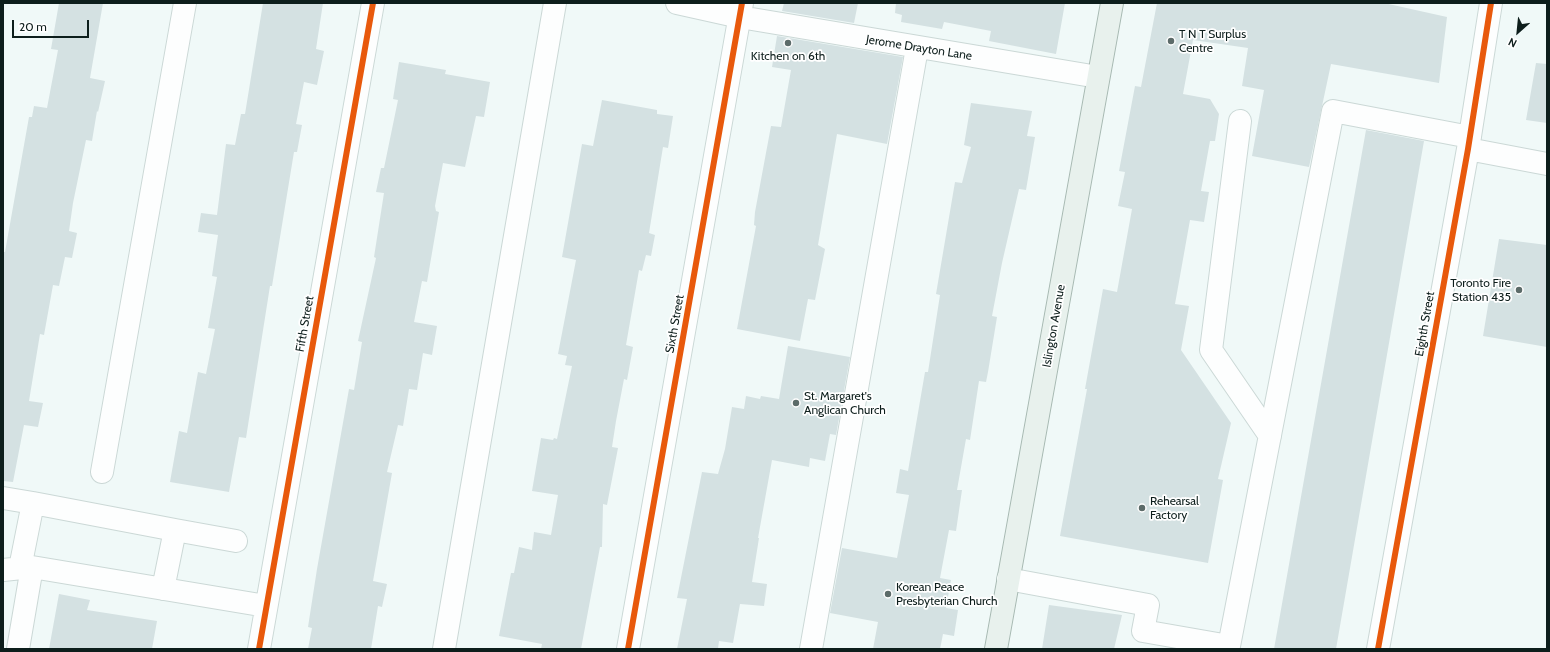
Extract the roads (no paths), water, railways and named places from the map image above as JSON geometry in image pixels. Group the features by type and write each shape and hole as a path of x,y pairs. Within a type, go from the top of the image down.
{"main road":[{"name":"Islington Avenue","path":"996,649 1112,3"}],"street":[{"path":"102,472 185,3"},
{"name":"Fifth Street","path":"259,649 373,3"},
{"path":"444,649 555,3"},
{"name":"Jerome Drayton Lane","path":"677,3 741,10 917,48 1098,77"},
{"name":"Eighth Street","path":"1378,649 1469,143 1491,3"},
{"name":"Sixth Street","path":"628,649 741,10"},
{"path":"811,649 917,48"},
{"path":"1008,579 1148,605 1143,630 1229,646 1333,111 1469,143 1547,164"},
{"path":"1240,121 1211,350 1270,436"},
{"path":"3,498 236,541"},
{"path":"18,649 19,568 33,503"},
{"path":"164,589 175,530"},
{"path":"19,568 164,589 266,606"}],"place":[{"name":"T N T Surplus Centre","path":"1171,41"},
{"name":"Kitchen on 6th","path":"788,43"},
{"name":"Toronto Fire Station 435","path":"1519,290"},
{"name":"St. Margaret's Anglican Church","path":"796,403"},
{"name":"Rehearsal Factory","path":"1142,508"},
{"name":"Korean Peace Presbyterian Church","path":"888,594"}]}
